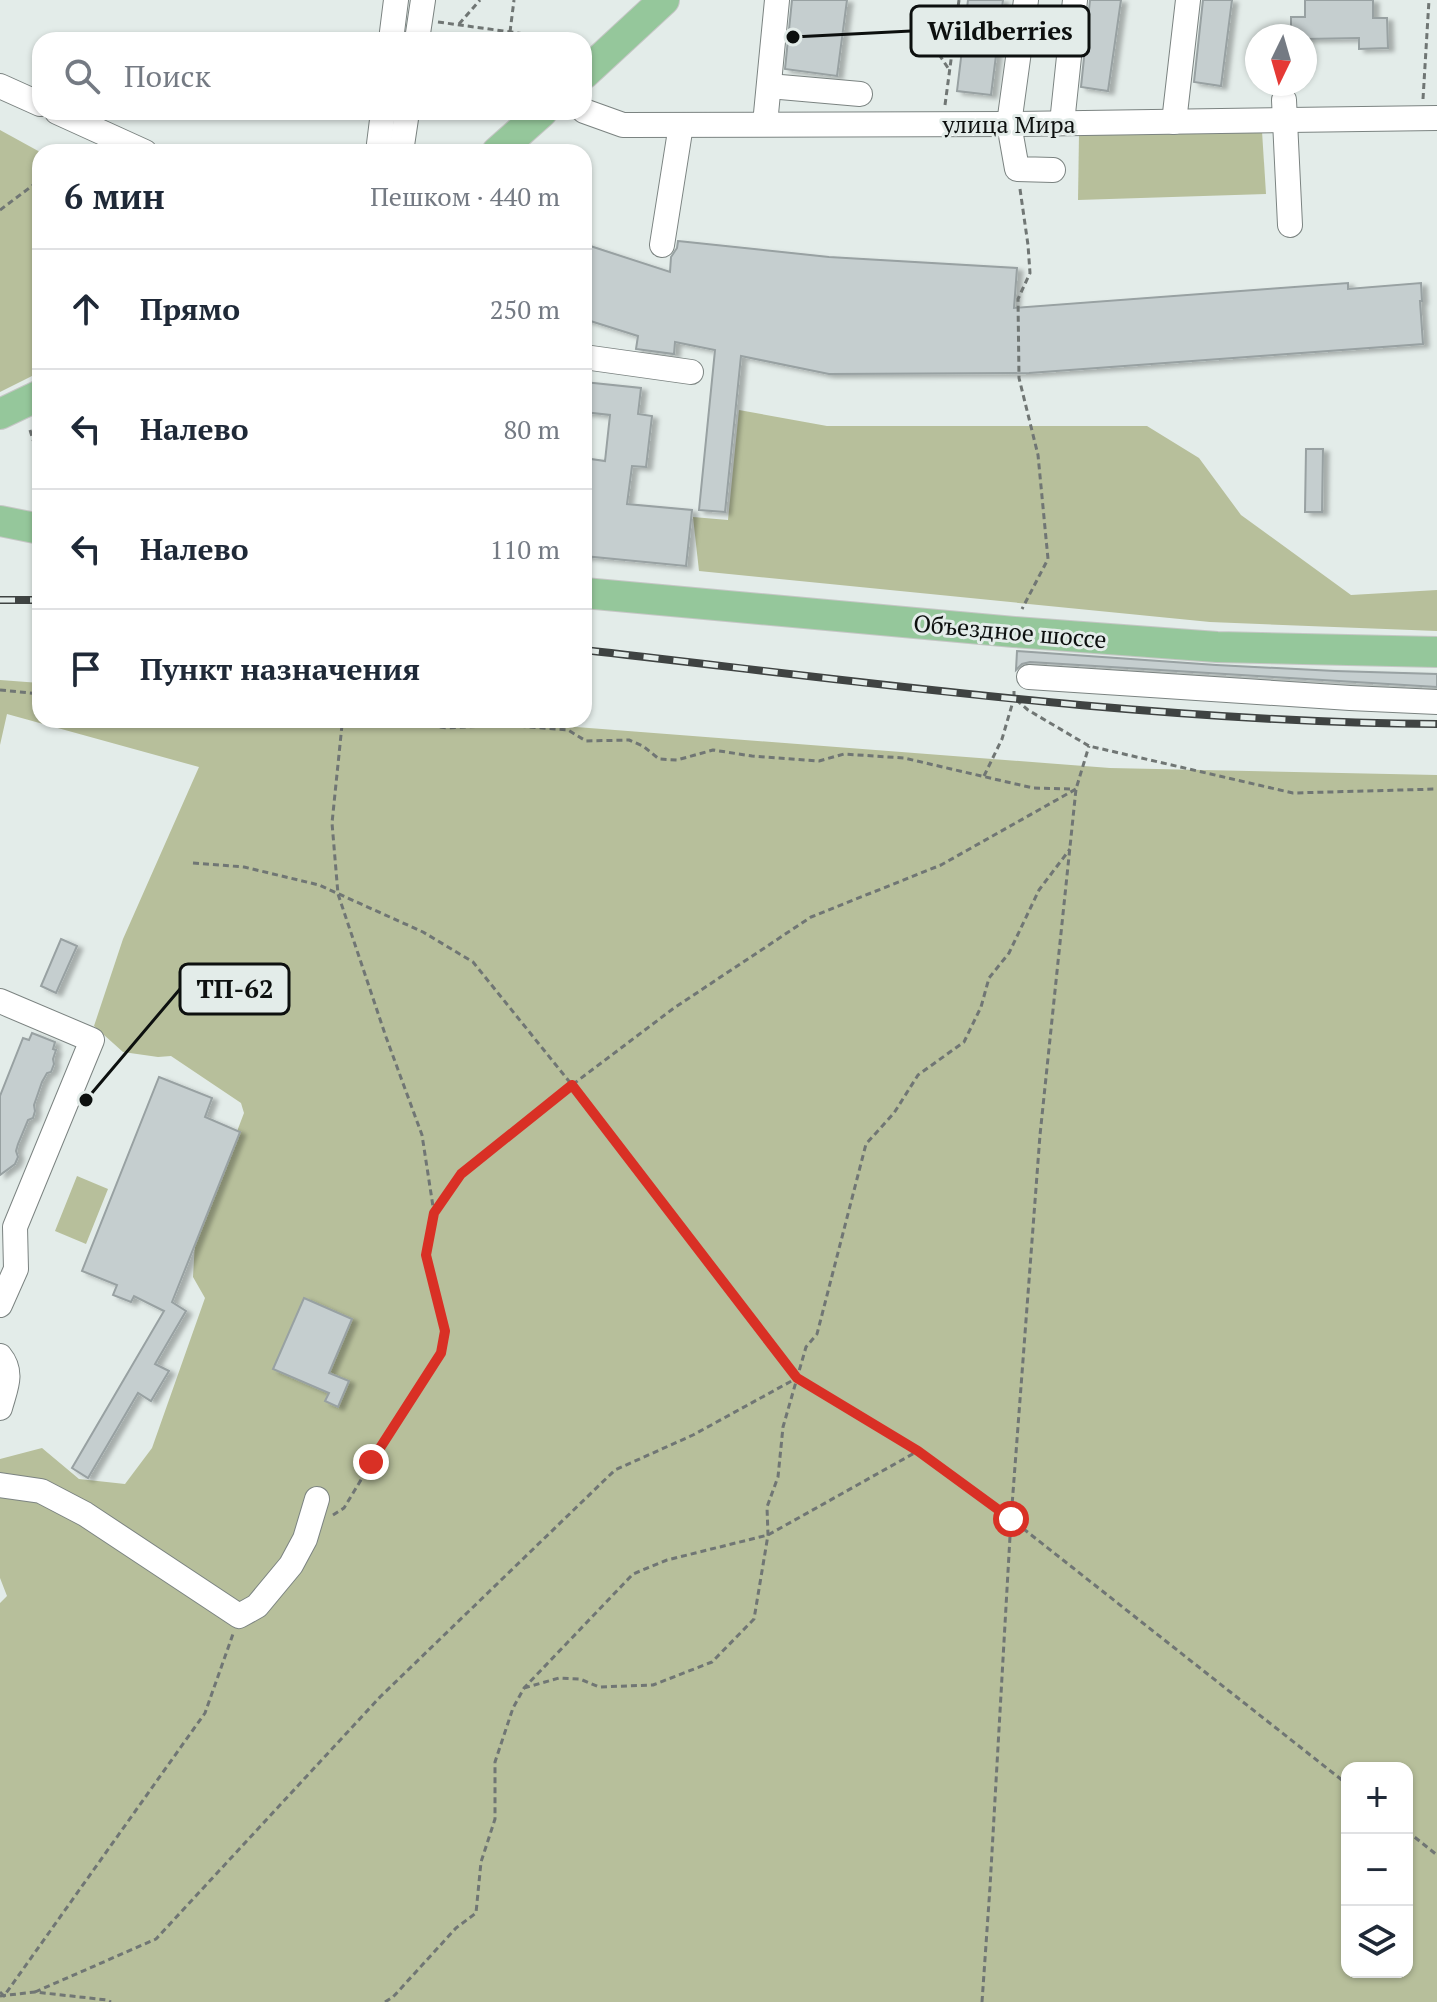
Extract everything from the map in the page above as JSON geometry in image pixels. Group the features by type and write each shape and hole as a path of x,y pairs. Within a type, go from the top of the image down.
{"main road":[{"path":"592,67 664,0"},
{"path":"506,144 533,120"},
{"path":"0,414 32,399"},
{"path":"0,521 32,527"},
{"name":"Объездное шоссе","path":"592,594 1217,647 1437,652"}],"street":[{"path":"392,32 396,0"},
{"path":"765,124 777,0"},
{"path":"1026,0 1009,124 1017,169 1053,170"},
{"path":"1062,123 1075,0"},
{"path":"1174,122 1188,0"},
{"path":"0,86 32,100"},
{"path":"769,86 860,94"},
{"path":"1284,110 1290,225"},
{"name":"улица Мира","path":"592,114 623,125 1009,124 1174,122 1284,110 1430,110"},
{"path":"75,120 127,144"},
{"path":"379,144 382,120"},
{"path":"402,144 406,120"},
{"path":"662,245 679,165 681,125"},
{"path":"592,358 691,372"},
{"path":"1029,677 1437,702"},
{"path":"0,1305 16,1269 17,1240 7,1222 92,1040 2,1009"},
{"path":"0,1356 9,1376 0,1408"},
{"path":"0,1485 41,1491 85,1514 239,1616 257,1606 291,1565 325,1507"}],"path":[{"path":"459,25 480,0"},
{"path":"420,20 510,32 514,0"},
{"path":"945,109 959,0"},
{"path":"1429,0 1430,110"},
{"path":"917,21 950,71"},
{"path":"1014,632 1048,559 1038,455 1019,378 1018,299 1030,273 1017,169"},
{"path":"0,210 32,186"},
{"path":"30,430 32,436"},
{"path":"0,690 32,693"},
{"path":"983,777 1002,739 1014,698"},
{"path":"325,1507 344,1508 441,1353 445,1331 426,1255 434,1213 422,1135 338,894 332,823 342,728"},
{"path":"542,728 568,730 586,741 629,740 643,746 659,759 677,760 713,750 819,761 844,754 904,758 1033,788 1076,789"},
{"path":"982,2002 1011,1519 1040,1135 1076,789 1089,746 1293,793 1437,789"},
{"path":"434,1213 461,1174 572,1085 674,1008 811,917 941,865 1076,789"},
{"path":"524,1688 559,1678 580,1679 599,1687 653,1685 712,1662 754,1619 768,1535 767,1507 778,1477 783,1427 806,1347 817,1334 866,1144 894,1113 918,1075 964,1042 981,1007 989,978 1009,953 1039,890 1071,848"},
{"path":"193,863 244,867 319,885 423,932 473,962 572,1085 797,1378 918,1451 1011,1519 1341,1779"},
{"path":"35,1992 156,1939 380,1697 615,1470 693,1435 797,1378"},
{"path":"385,2002 456,1928 476,1913 481,1862 495,1819 495,1762 513,1708 524,1688 633,1574 667,1560 768,1535 918,1451"},
{"path":"1,1995 205,1713 239,1616"},
{"path":"1411,1834 1437,1855"},
{"path":"1,1995 35,1992 111,2002"}],"green space":[{"path":"0,130 32,148 32,376 0,392"},
{"path":"1262,131 1266,194 1078,200 1079,134"},
{"path":"739,410 827,426 1147,426 1199,458 1241,515 1351,595 1437,590 1437,631 1210,622 699,571 693,517 728,520"},
{"path":"0,680 32,682 32,721 7,714 0,745"},
{"path":"58,728 588,728 1110,768 1437,775 1437,2002 0,2002 0,1603 7,1596 0,1578 0,1459 42,1448 79,1479 125,1484 152,1448 205,1298 193,1277 195,1242 244,1113 241,1103 171,1056 123,1052 94,1026 123,939 199,767"},
{"path":"77,1176 108,1189 86,1244 55,1231"}],"building":[{"path":"792,0 847,0 837,76 785,69"},
{"path":"968,0 1003,0 991,95 957,91"},
{"path":"1090,0 1121,0 1108,91 1081,87"},
{"path":"1203,0 1232,0 1221,86 1194,82"},
{"path":"1305,0 1373,0 1373,18 1387,18 1388,48 1359,49 1359,38 1317,39 1317,24 1291,24 1291,17 1305,17"},
{"path":"678,241 829,257 1017,268 1014,308 1348,283 1348,289 1421,283 1423,344 1029,373 829,374 741,356 725,512 699,510 715,350 675,342 674,354 636,349 638,336 592,322 592,247 670,272 671,257"},
{"path":"592,383 641,388 638,414 652,416 646,467 632,466 627,504 692,510 686,566 592,557 592,459 605,461 610,415 592,413"},
{"path":"1306,449 1323,449 1322,512 1305,512"},
{"path":"1017,651 1216,665 1437,674 1437,687 1030,662 1016,670"},
{"path":"61,939 77,946 56,993 41,986"},
{"path":"32,1033 55,1042 54,1064 42,1082 33,1118 28,1120 18,1144 15,1164 0,1175 0,1096 23,1038 29,1040"},
{"path":"159,1077 212,1098 205,1117 240,1132 172,1302 186,1311 155,1364 169,1371 151,1401 138,1393 88,1478 72,1468 164,1311 134,1296 131,1302 113,1295 117,1285 82,1271"},
{"path":"304,1298 352,1319 329,1373 349,1381 338,1407 325,1401 329,1393 273,1369"}],"railway":[{"path":"0,600 32,600"},
{"path":"592,651 1116,708 1330,722 1437,724"}],"place":[{"name":"Wildberries","path":"793,37"},
{"name":"ТП-62","path":"86,1100"}],"route":[{"path":"371,1462 441,1353 445,1331 426,1255 434,1213 461,1174 572,1085 797,1378 918,1451 1011,1519"}]}
